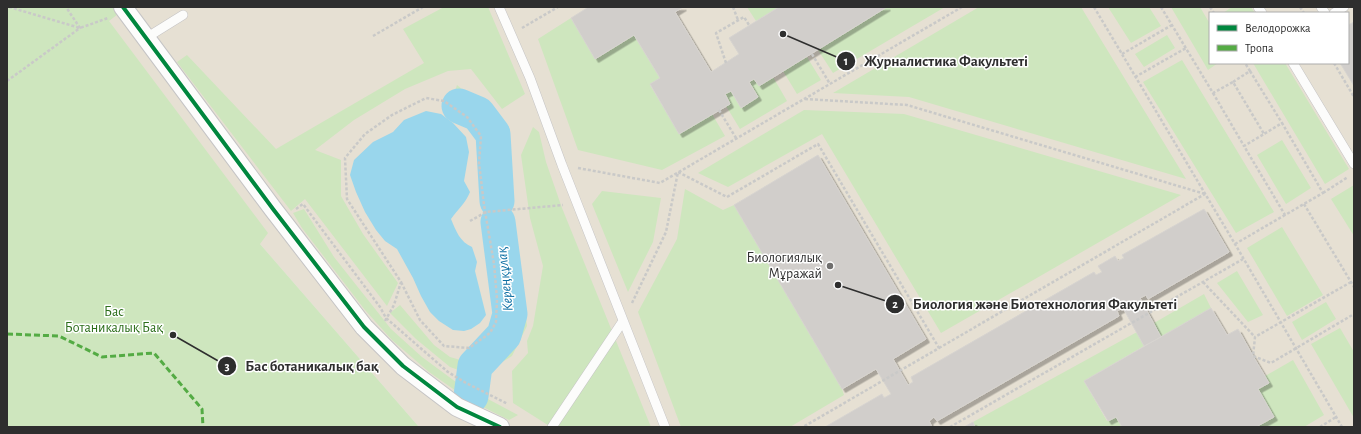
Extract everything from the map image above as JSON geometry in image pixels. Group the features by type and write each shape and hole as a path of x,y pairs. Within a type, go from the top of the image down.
{"street":[{"path":"126,10 272,209 364,327 403,366 457,407 500,427"}],"lane":[{"path":"499,7 530,78 577,204 665,427"},
{"path":"146,38 183,15"},
{"path":"1293,64 1354,164"},
{"path":"552,427 623,321"}],"path":[{"path":"9,7 80,28"},
{"path":"66,7 80,28"},
{"path":"373,36 423,7"},
{"path":"511,34 558,7"},
{"path":"733,7 738,20"},
{"path":"562,165 660,183 962,7"},
{"path":"1094,7 1342,427"},
{"path":"1161,7 1285,215"},
{"path":"7,81 80,28 126,10"},
{"path":"726,63 716,33 744,17 749,26"},
{"path":"1122,54 1172,25"},
{"path":"1136,77 1186,48"},
{"path":"812,54 830,84"},
{"path":"1246,64 1323,193"},
{"path":"1335,64 1354,97"},
{"path":"1213,93 1250,71"},
{"path":"1233,82 1264,134"},
{"path":"426,98 444,101 467,116 481,136 479,163 494,264 497,299 496,322 490,333 469,348 444,346 420,320 401,282 347,199 345,158 365,134 392,115 426,98"},
{"path":"804,99 907,105 1205,194"},
{"path":"719,110 736,138"},
{"path":"1244,146 1282,123"},
{"path":"678,172 726,197 818,144 939,348"},
{"path":"623,321 666,232 678,172"},
{"path":"1235,244 1354,174"},
{"path":"803,427 1205,194"},
{"path":"294,211 303,204 380,307 386,318 448,372 508,404"},
{"path":"470,222 486,212 577,204"},
{"path":"1304,204 1354,287"},
{"path":"950,427 1243,259"},
{"path":"375,339 394,305 401,282"},
{"path":"1203,282 1255,337 1254,356 1272,363 1354,314"},
{"path":"1255,337 1351,282"},
{"path":"1320,427 1336,418"}],"shaded area":[{"path":"7,7 1354,7 1354,427 419,427 260,244"}],"green space":[{"name":"Бас Ботаникалық Бақ","path":"7,7 112,7 118,14 109,21 268,233 260,244 419,427 7,427"},
{"path":"444,7 488,7 525,94 502,109 471,69 448,71 405,89 354,120 315,150 341,160 341,196 363,234 398,283 387,306 305,199 291,211 177,62 187,55 276,149 424,63 403,29"},
{"path":"747,7 779,7 756,21"},
{"path":"887,7 945,7 833,73 818,50"},
{"path":"979,7 1081,7 1186,179 909,97 833,93"},
{"path":"1108,7 1149,7 1161,26 1131,43"},
{"path":"1171,7 1200,7 1209,22 1209,64 1217,64 1208,70"},
{"path":"1232,7 1251,7 1254,12 1224,12"},
{"path":"571,18 596,59 634,35 660,78 650,85 679,133 712,114 725,136 662,170 578,150 538,39"},
{"path":"1167,35 1175,48 1144,67 1135,54"},
{"path":"807,57 821,80 797,94 783,71"},
{"path":"1182,60 1274,212 1236,233 1143,82"},
{"path":"1254,64 1286,64 1349,169 1325,184"},
{"path":"773,77 787,101 740,129 726,106 730,103 725,94 731,91 741,108 758,97 749,82 754,79 759,86"},
{"path":"457,85 496,117 510,165 505,206 491,209 484,125 467,105 453,98"},
{"path":"804,110 904,114 1181,195 941,333 822,134 728,187 698,173"},
{"path":"533,127 539,132 546,162 562,208 651,427 551,427 513,403 512,371 528,353 527,341 533,326 543,266 530,218 521,155"},
{"path":"1282,140 1311,188 1286,204 1257,155"},
{"path":"1354,185 1354,236 1331,199"},
{"path":"685,189 723,210 734,205 842,389 844,395 790,427 681,427 638,312 677,239"},
{"path":"602,191 661,198 653,242 628,292 592,204"},
{"path":"304,209 334,257 391,329 422,357 456,382 518,415 509,420 469,400 429,372 392,340 365,310 302,228 293,213"},
{"path":"503,216 524,299 527,326 512,356 478,377 450,367 416,339 390,313 400,305 434,345 450,357 464,361 494,337 503,314 492,233 492,218"},
{"path":"1282,227 1323,295 1287,316 1247,248"},
{"path":"1237,271 1263,315 1248,322 1217,283"},
{"path":"1204,294 1211,308 1161,337 1154,323"},
{"path":"1326,302 1336,319 1302,340 1292,322"},
{"path":"1340,328 1354,352 1354,418 1311,344"},
{"path":"1137,332 1144,346 1084,381 1107,421 1116,417 1122,427 975,427 973,422"},
{"path":"1293,360 1324,415 1304,427 1256,427 1274,417 1258,389 1269,383 1265,376"}],"water":[{"path":"426,111 441,114 453,123 466,137 469,152 464,181 470,192 464,203 451,219 461,239 472,247 477,262 475,271 486,315 480,323 471,329 464,331 453,330 439,321 430,312 397,249 385,241 365,212 350,175 354,160 373,142 393,132 404,120"}],"building":[{"path":"586,7 683,7 675,12 711,72 739,54 729,38 779,7 887,7 759,86 754,79 749,82 758,97 741,108 731,91 725,94 730,104 679,134 650,84 660,78 634,35 595,59 571,18 587,8"},
{"path":"1354,22 1354,86 1341,64 1349,64 1349,24"},
{"path":"818,155 926,339 893,359 908,385 913,382 911,377 1094,272 1096,275 1102,272 1098,266 1115,256 1118,261 1124,258 1122,255 1204,209 1229,252 1148,299 1146,295 1140,298 1161,337 1144,346 1123,308 1117,311 1119,316 937,421 934,417 929,421 932,427 825,427 882,394 884,398 891,394 876,369 842,389 734,205"},
{"path":"1211,308 1227,335 1238,329 1269,383 1258,389 1274,417 1256,427 1122,427 1116,417 1108,421 1084,381"},
{"path":"973,422 975,427 964,427"}],"waterway":[{"name":"Кереңқұлақ","path":"459,106 478,114 493,134 497,201"},
{"name":"Кереңқұлақ","path":"471,396 475,366 504,335 510,314 498,222"}],"marked path":[{"path":"7,334 59,336 102,357 154,353 202,409 203,427"}],"cycle path":[{"path":"123,7 273,209 364,327 403,366 457,407 500,427"}],"place":[{"name":"Журналистика Факультеті","path":"783,34"},
{"name":"Биологиялық Мұражай","path":"830,266"},
{"name":"Биология және Биотехнология Факультеті","path":"838,285"},
{"name":"Бас ботаникалық бақ","path":"173,335"}]}
